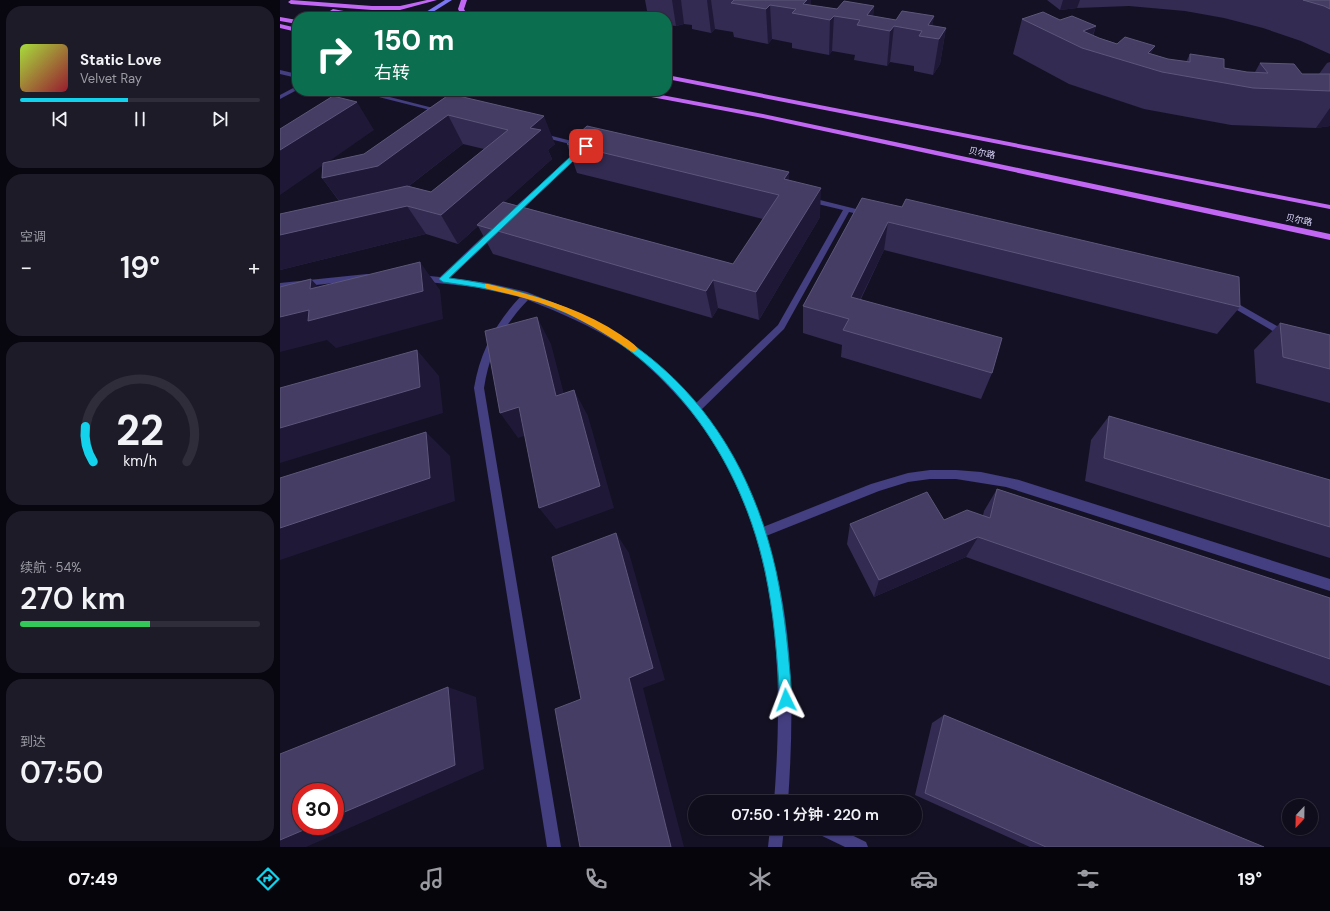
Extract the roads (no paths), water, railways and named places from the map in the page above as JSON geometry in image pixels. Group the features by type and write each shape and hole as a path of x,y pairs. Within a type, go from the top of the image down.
{"main road":[{"path":"288,1 372,8 400,8 434,0"},
{"path":"463,12 464,0"},
{"path":"288,1 341,12"},
{"path":"280,18 292,21"},
{"path":"280,26 292,29"},
{"name":"贝尔路","path":"672,78 1330,207"},
{"name":"贝尔路","path":"657,96 763,116 1330,237"},
{"path":"1247,191 1330,202"},
{"path":"1263,223 1330,244"}],"street":[{"path":"430,12 450,0"},
{"path":"280,72 292,75"},
{"path":"280,97 292,91"},
{"path":"379,96 449,113"},
{"path":"443,279 503,223 590,147 533,133"},
{"path":"801,198 878,216"},
{"path":"696,409 780,327 847,209"},
{"path":"280,286 340,279 375,277"},
{"path":"410,277 443,279 471,283 527,296 557,306 585,319 613,334 639,352 664,374 696,409 709,426 728,457 746,493 760,533 770,570 778,609 783,652 786,700 785,752 782,795"},
{"path":"527,296 510,314 493,338 486,354 479,388 554,847"},
{"path":"1218,298 1226,300 1290,338"},
{"path":"760,533 892,481 929,474 967,474 993,478 1019,485 1330,585"},
{"path":"775,847 776,835"},
{"path":"836,835 861,847"}]}
